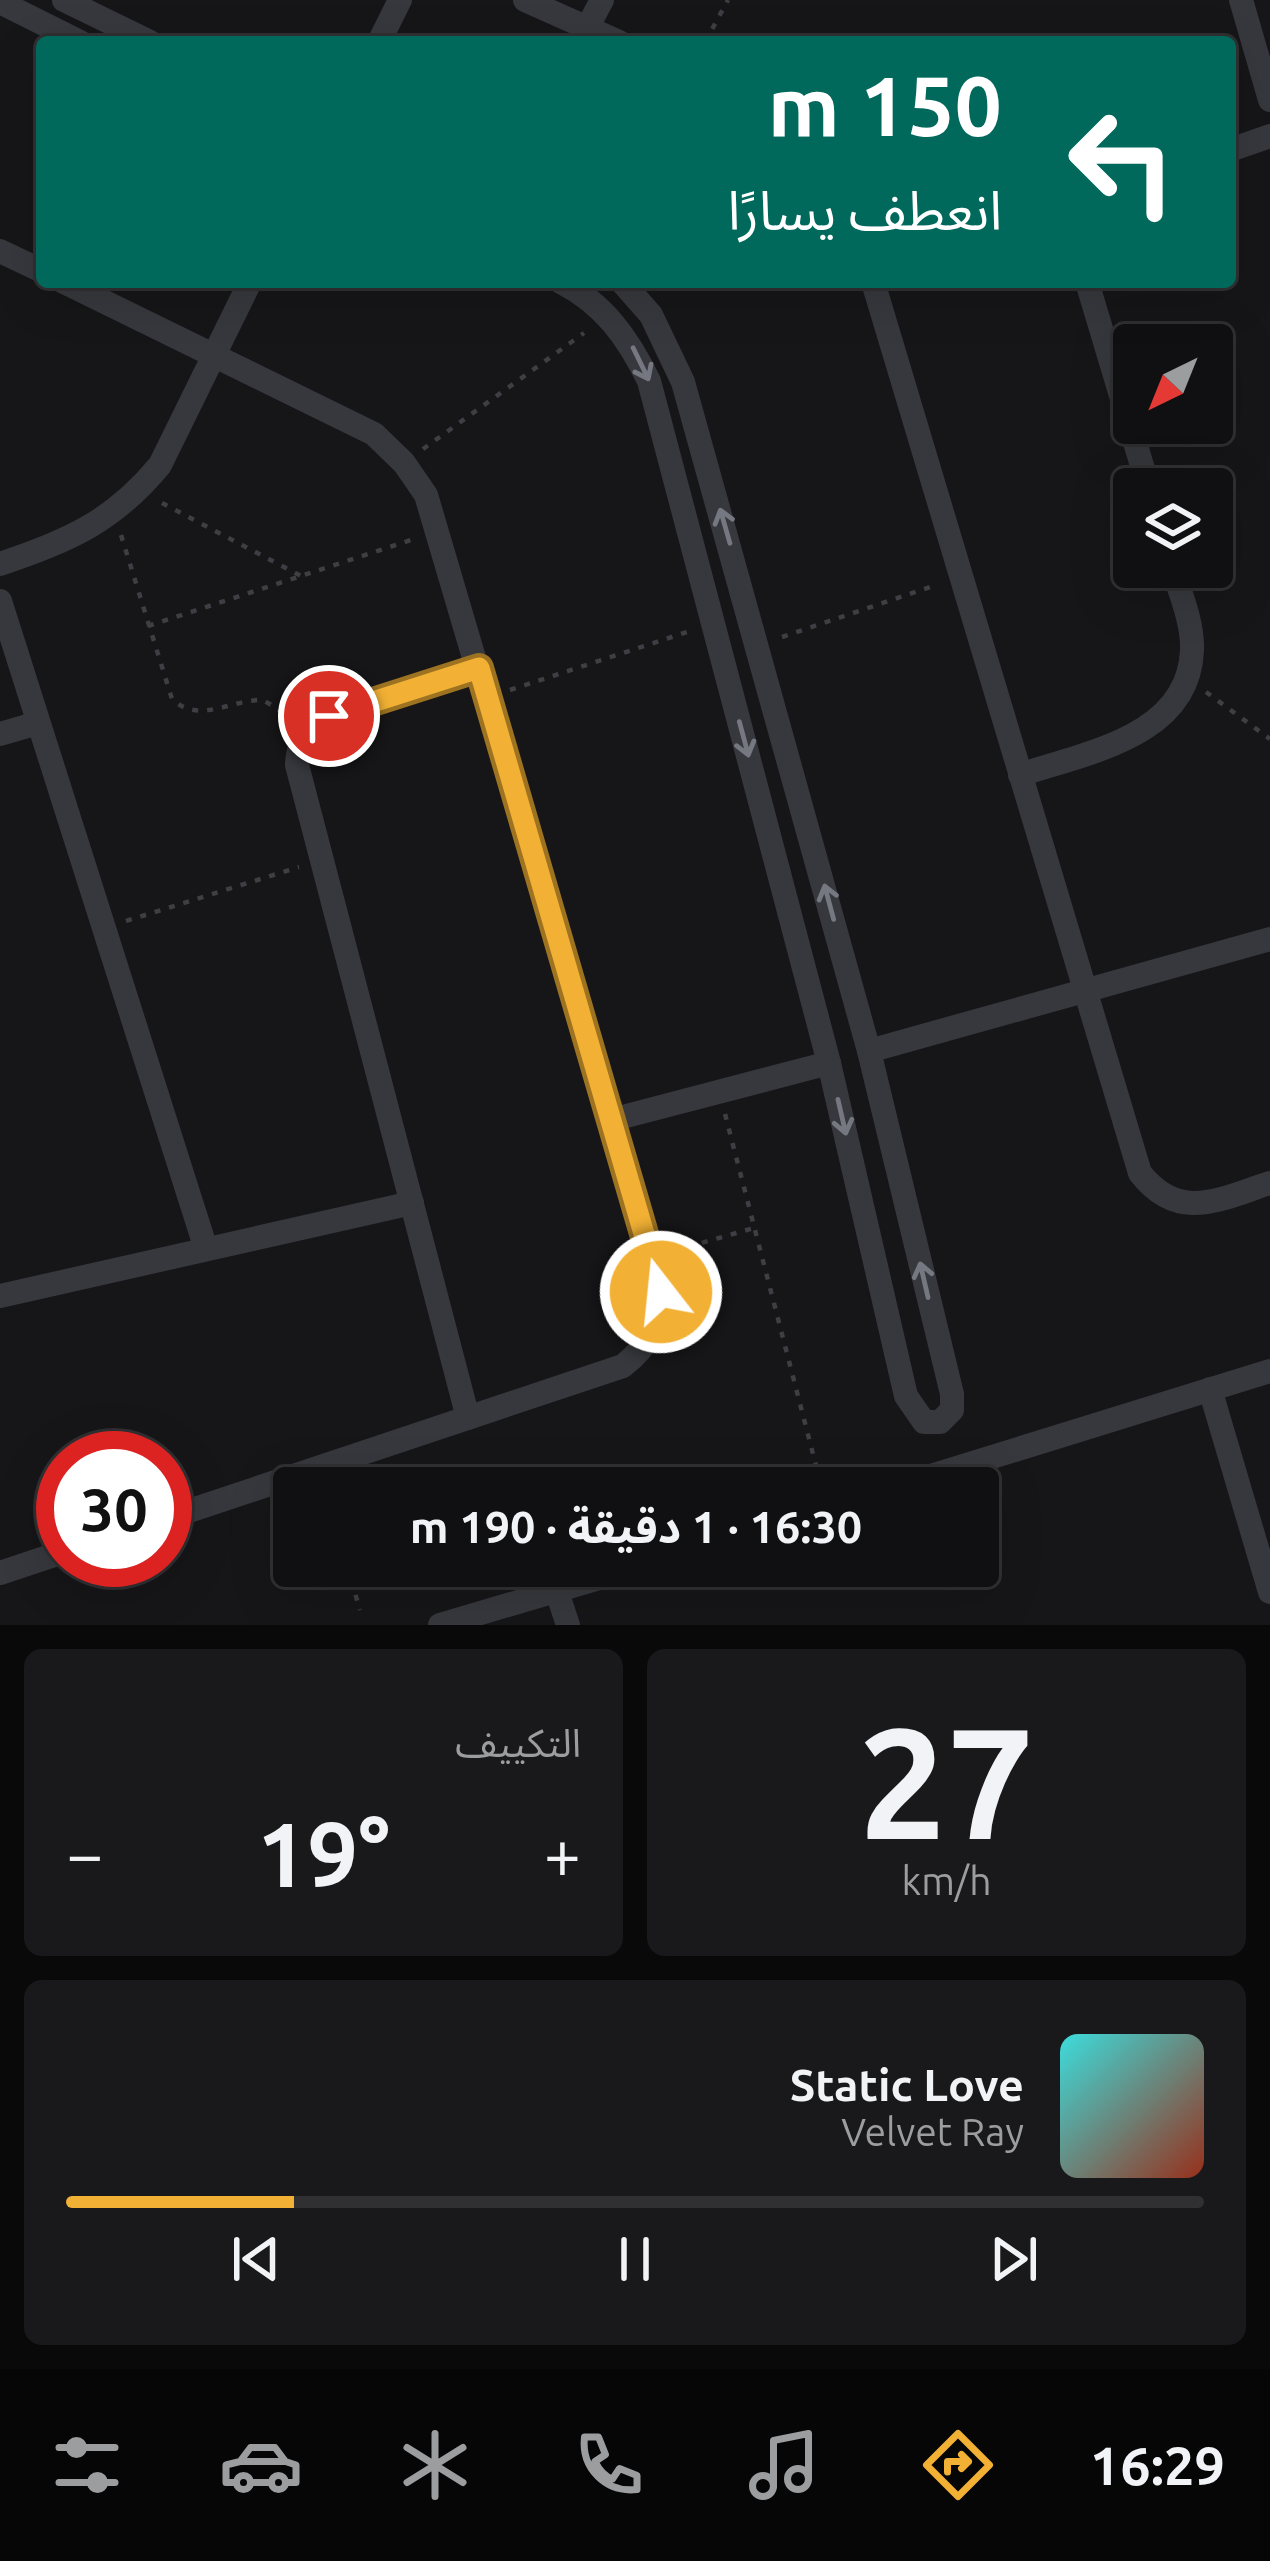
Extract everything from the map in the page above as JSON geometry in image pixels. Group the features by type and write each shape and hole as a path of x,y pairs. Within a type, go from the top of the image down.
{"street":[{"path":"64,0 137,36"},
{"path":"382,36 400,0"},
{"path":"525,0 606,36"},
{"path":"587,28 602,0"},
{"path":"1240,0 1270,100"},
{"path":"0,2 68,36"},
{"path":"1236,148 1270,136"},
{"path":"0,251 36,269"},
{"path":"76,288 374,434 404,463 426,495 661,1292 653,1335 623,1366 192,1510"},
{"path":"0,564 58,544 115,513 139,490 160,465 247,288"},
{"path":"569,288 608,316 632,346 649,381 829,1063 906,1396 924,1422 940,1421 952,1410 952,1394 869,1051 759,645 683,382 651,315 627,288"},
{"path":"875,288 1134,1156 1151,1187 1165,1198 1199,1204 1270,1184"},
{"path":"1089,288 1143,468"},
{"path":"1020,776 1144,729 1175,702 1187,678 1192,650 1178,588"},
{"path":"0,601 206,1249"},
{"path":"468,1418 298,765 301,740 318,721 479,668"},
{"path":"0,734 38,723"},
{"path":"869,1051 1270,939"},
{"path":"611,1120 829,1063"},
{"path":"0,1296 412,1203"},
{"path":"960,1467 1270,1371"},
{"path":"1210,1390 1270,1592"},
{"path":"0,1573 36,1561"},
{"path":"440,1625 573,1587"},
{"path":"557,1592 568,1625"}],"path":[{"path":"708,36 728,0"},
{"path":"404,463 608,316"},
{"path":"139,490 301,576"},
{"path":"115,513 167,690 180,707 201,712 263,700 278,709 301,740"},
{"path":"147,626 439,531"},
{"path":"759,645 961,577"},
{"path":"488,698 713,624"},
{"path":"1187,678 1270,739"},
{"path":"104,928 323,860"},
{"path":"719,1092 817,1467"},
{"path":"651,1258 754,1228"},
{"path":"353,1587 360,1610"}],"route":[{"path":"329,716 479,668 661,1292"}]}
